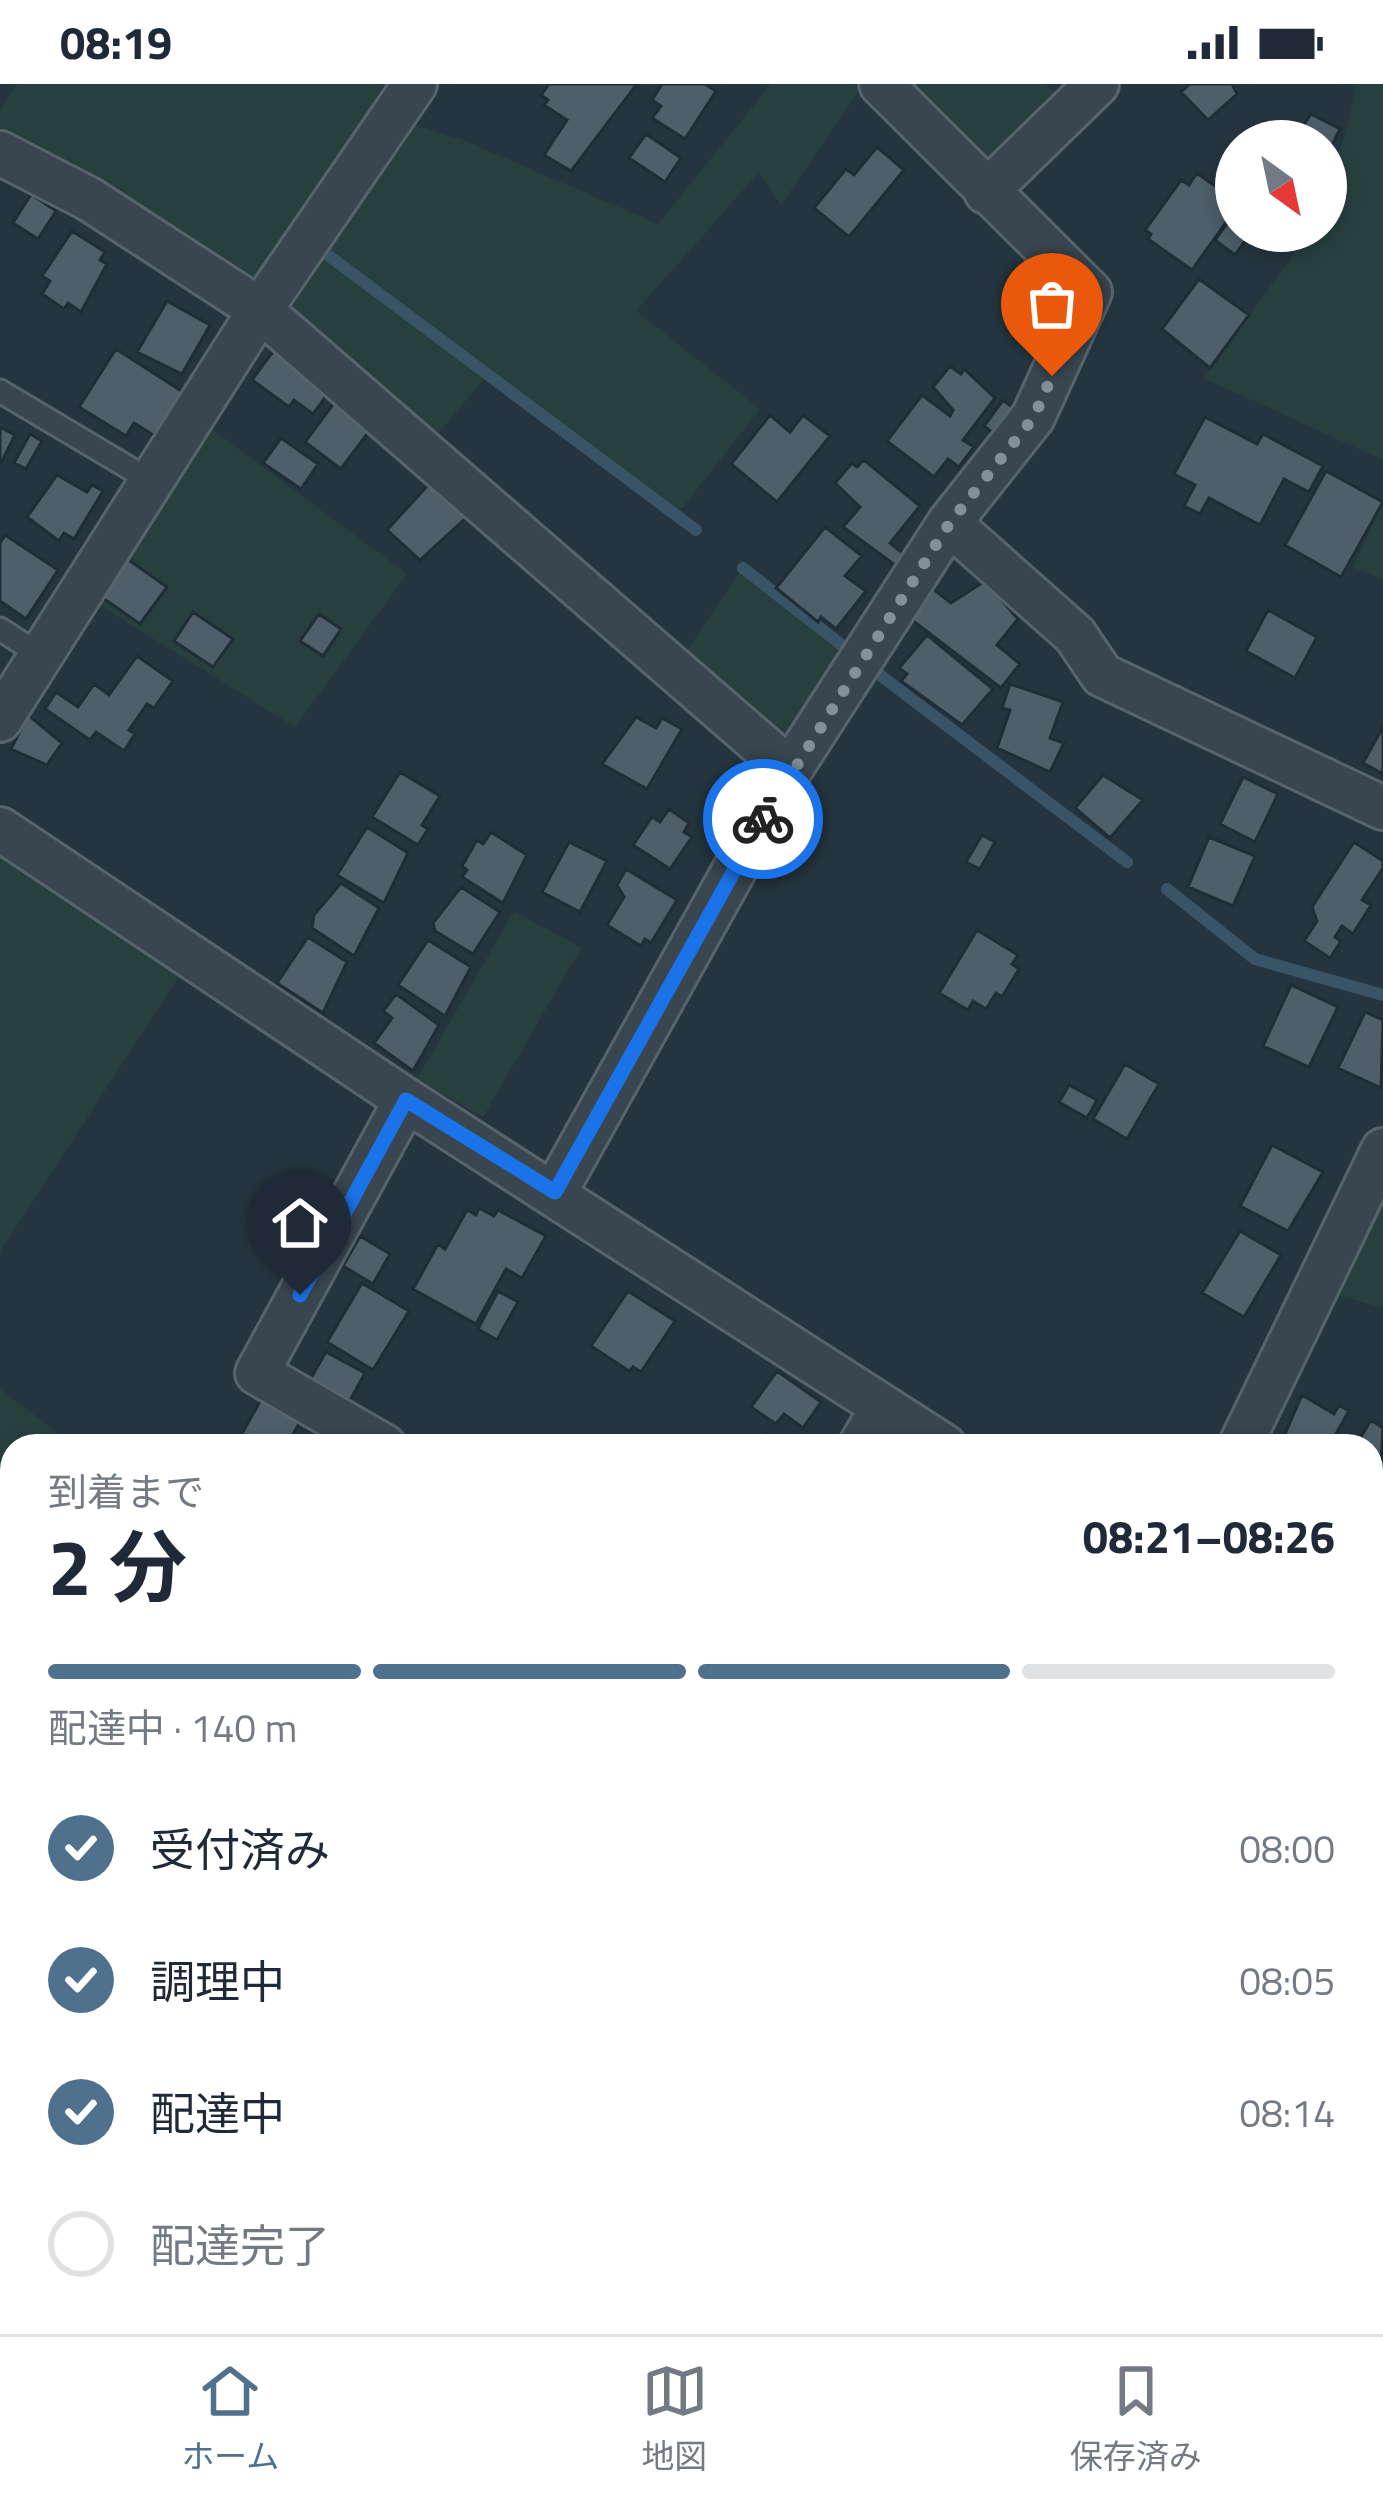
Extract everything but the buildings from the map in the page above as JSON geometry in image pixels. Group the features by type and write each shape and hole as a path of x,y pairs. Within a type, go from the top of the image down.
{"street":[{"path":"0,720 260,310 415,84"},
{"path":"555,1192 790,770 949,524 1034,417 1090,292 881,84"},
{"path":"986,192 1097,84"},
{"path":"0,153 89,199 260,310 790,770"},
{"path":"949,524 1075,635 1102,675 1383,808"},
{"path":"0,829 406,1100 925,1434"},
{"path":"363,1434 257,1372 406,1100"},
{"path":"1246,1434 1383,1150"},
{"path":"867,1434 883,1407"}],"lane":[{"path":"0,391 151,481"},
{"path":"0,629 40,655"}],"green space":[{"path":"17,84 397,84 265,286 107,185 0,139 0,111"},
{"path":"771,84 854,84 860,89 781,205 759,172 636,311 760,409 683,507 672,511 487,376 429,444 277,319 413,125 463,140 658,224"},
{"path":"899,84 1045,84 1063,100 996,164 977,165"},
{"path":"1356,84 1383,84 1383,460 1204,378 1295,252 1347,252 1347,127"},
{"path":"209,427 407,574 295,727 93,601"},
{"path":"1383,502 1383,580 1353,567"},
{"path":"743,568 847,649 784,754 683,656"},
{"path":"0,857 181,973 0,1252"},
{"path":"514,911 581,948 483,1117 417,1079"},
{"path":"1383,1189 1383,1308 1330,1293"},
{"path":"0,1389 59,1434 0,1434"}],"waterway":[{"path":"329,256 696,530"},
{"path":"743,568 847,649"},
{"path":"868,666 1127,862"},
{"path":"1167,889 1255,959 1383,995"}],"way so far":[{"path":"763,819 833,700 949,524 1034,417 1052,376"}],"route":[{"path":"300,1295 406,1100 555,1192 763,819"}]}
